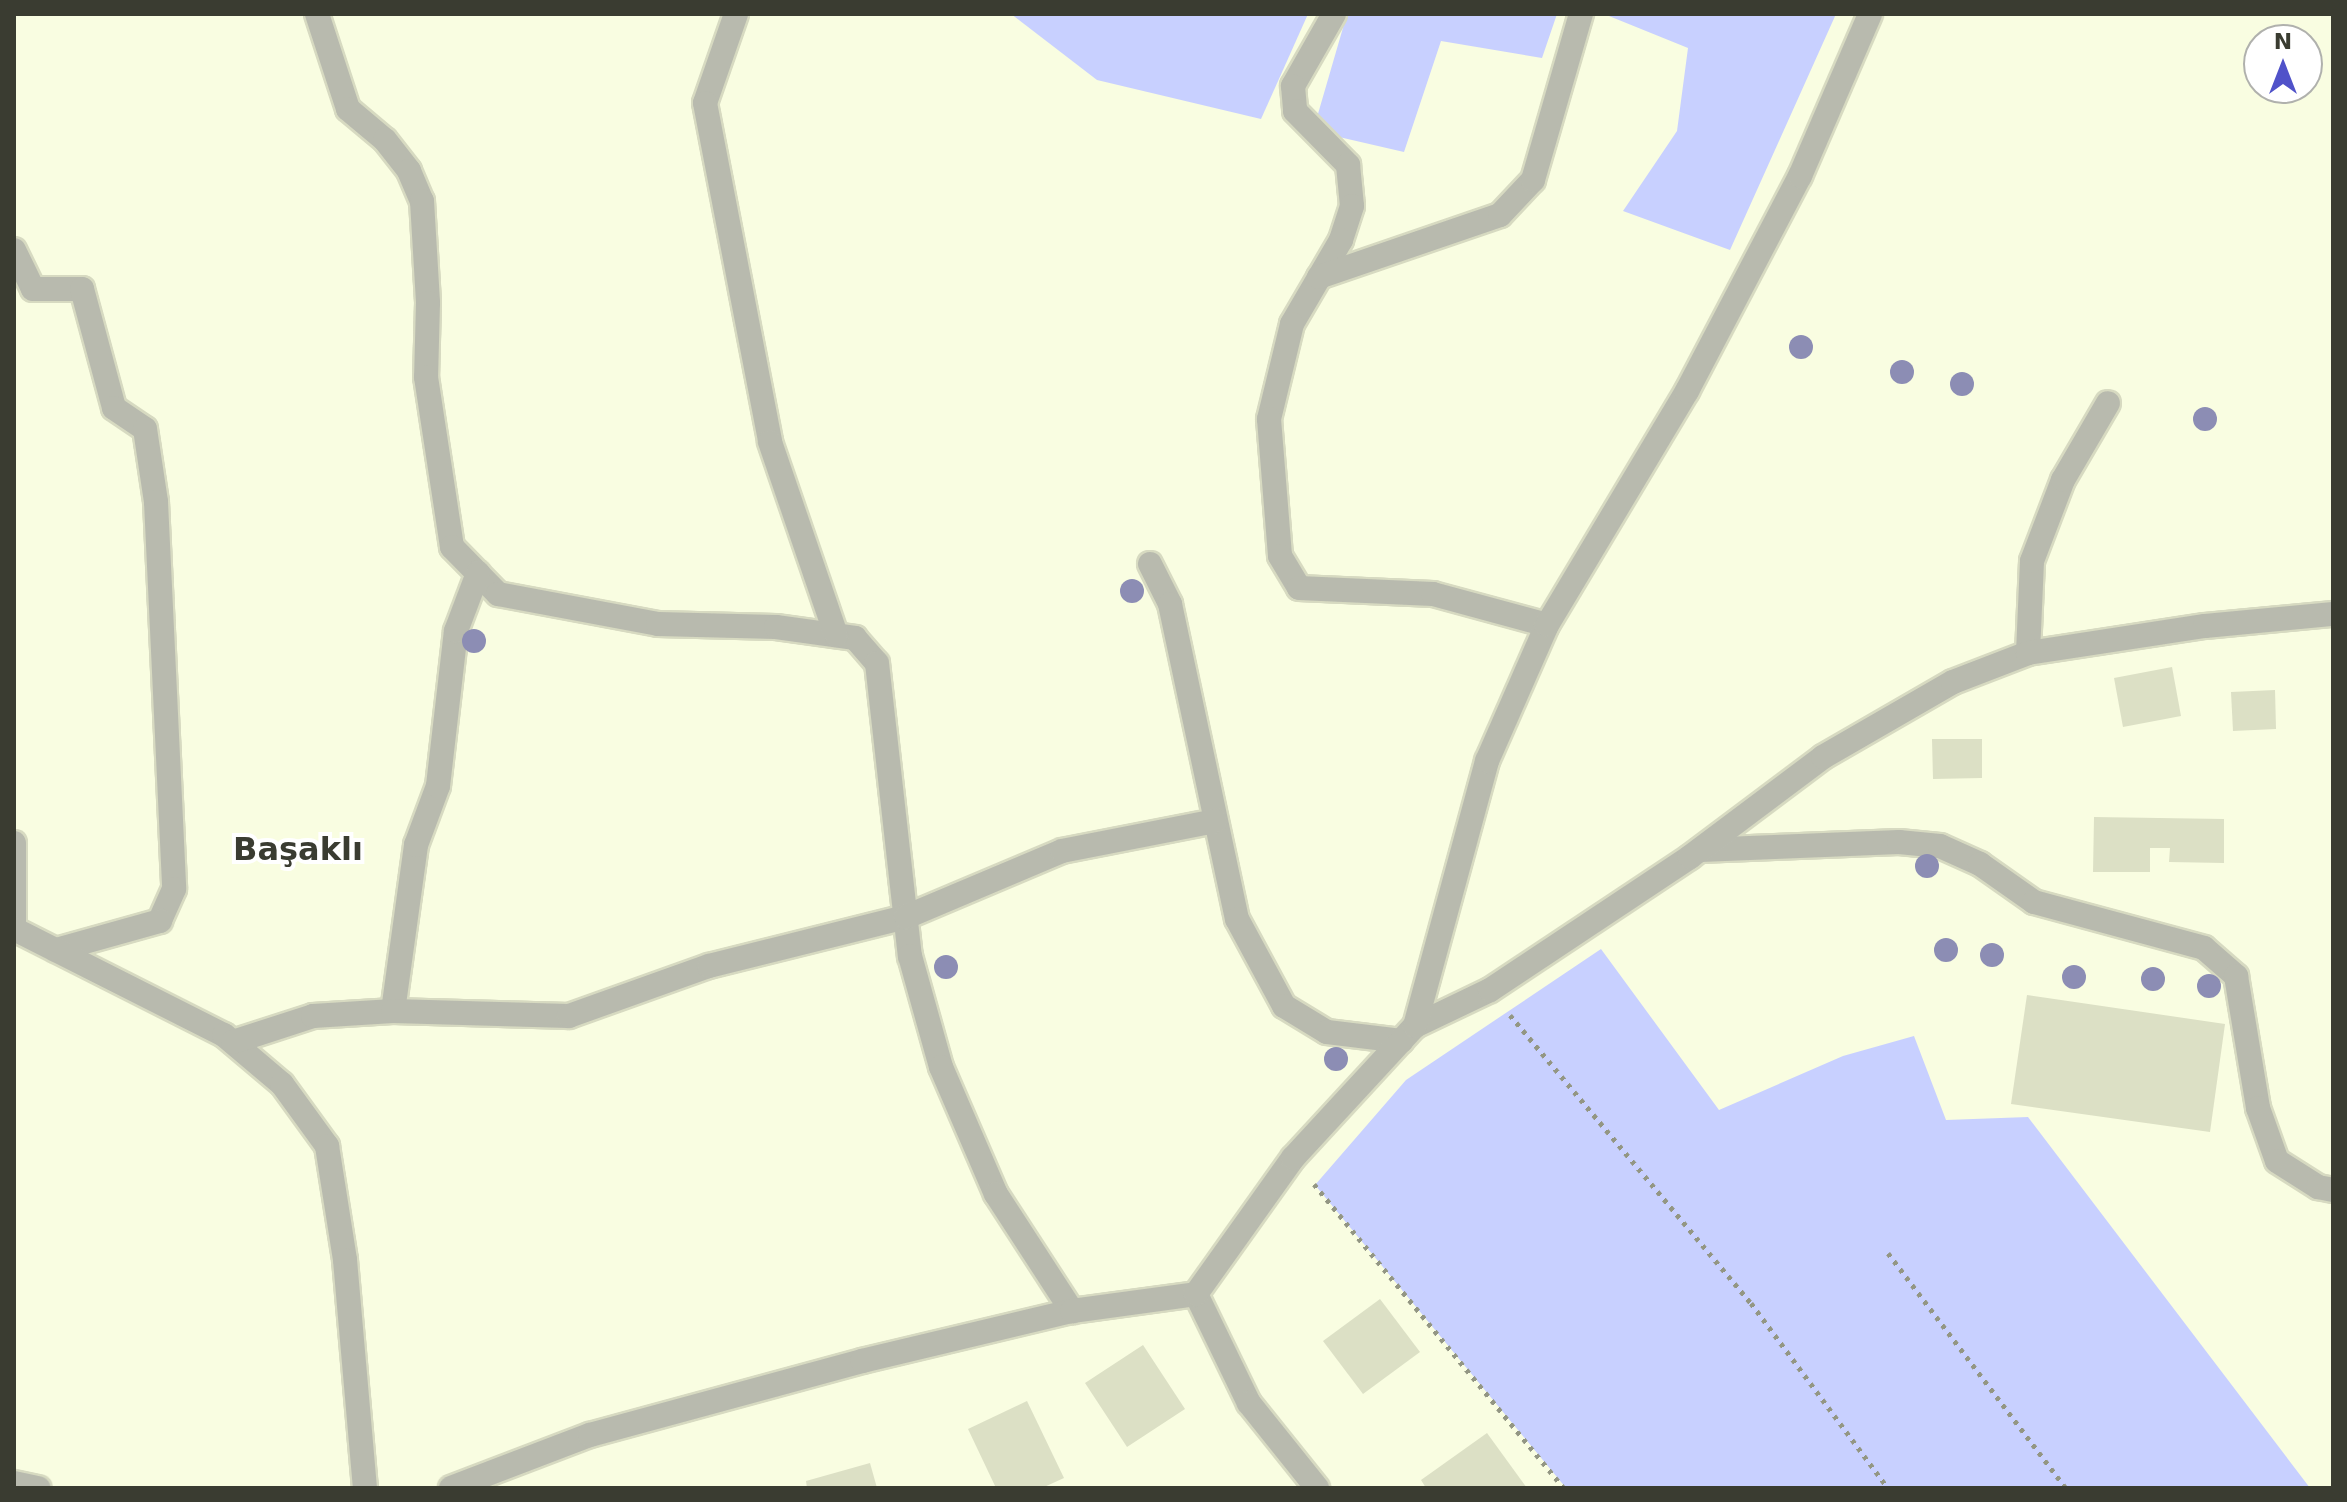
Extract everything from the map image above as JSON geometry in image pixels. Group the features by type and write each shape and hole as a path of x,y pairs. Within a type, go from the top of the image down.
{"street":[{"path":"317,14 348,109 385,140 409,171 422,201 428,303 426,377 452,547 498,594 658,624 776,627 855,638 877,663 910,956 941,1067 996,1194 1072,1311"},
{"path":"736,14 705,103 770,442 836,635"},
{"path":"1334,14 1293,86 1295,111 1348,165 1352,206 1341,240 1292,324 1269,419 1280,556 1299,588 1433,594 1547,625"},
{"path":"1319,277 1500,215 1533,180 1581,14"},
{"path":"1408,1033 1487,761 1547,625 1687,391 1793,190 1870,14"},
{"path":"14,250 33,289 82,289 114,408 145,429 156,502 174,889 160,921 56,950"},
{"path":"2028,653 2032,561 2063,480 2108,403"},
{"path":"1150,564 1170,604 1237,919 1284,1006 1327,1032 1408,1033"},
{"path":"393,1011 416,845 438,786 456,631 478,573"},
{"path":"451,1488 590,1435 862,1361 1072,1311 1196,1294 1293,1158 1408,1033 1490,990 1700,850 1823,757 1953,682 2028,653 2205,626 2333,614"},
{"path":"233,1042 313,1016 393,1011 569,1016 709,966 906,917 1062,851 1215,821"},
{"path":"1700,850 1899,842 1940,846 1980,864 2034,902 2204,948 2236,976 2258,1108 2277,1161 2318,1187 2333,1190"},
{"path":"14,843 14,929 233,1042 282,1084 327,1146 345,1260 365,1488"},
{"path":"1196,1294 1249,1403 1317,1488"},
{"path":"14,1483 38,1488"}],"path":[{"path":"1490,990 1751,1303 1888,1488"},
{"path":"1293,1158 1564,1488"},
{"path":"1888,1253 2066,1488"}],"shaded area":[{"path":"1011,14 1308,14 1261,119 1097,80"},
{"path":"1347,14 1557,14 1542,58 1441,41 1404,152 1313,131"},
{"path":"1604,14 1836,14 1730,250 1623,211 1677,131 1688,48"},
{"path":"1601,949 1719,1110 1843,1056 1914,1036 1946,1120 2028,1117 2310,1488 1566,1488 1315,1185 1406,1080"}],"building":[{"path":"2172,667 2181,716 2123,727 2114,678"},
{"path":"2275,690 2276,729 2233,731 2231,692"},
{"path":"1932,739 1982,739 1982,778 1933,779"},
{"path":"2094,817 2224,819 2224,863 2169,862 2170,848 2150,848 2150,872 2093,872"},
{"path":"2027,995 2225,1024 2210,1132 2011,1104"},
{"path":"1380,1299 1420,1352 1363,1394 1323,1341"},
{"path":"1143,1345 1185,1409 1127,1447 1085,1383"},
{"path":"1027,1401 1064,1478 1042,1488 996,1488 968,1429"},
{"path":"1487,1433 1527,1488 1426,1488 1421,1480"},
{"path":"870,1463 877,1488 807,1488 806,1481"}],"district":[{"name":"Başaklı","path":"298,849"}]}
